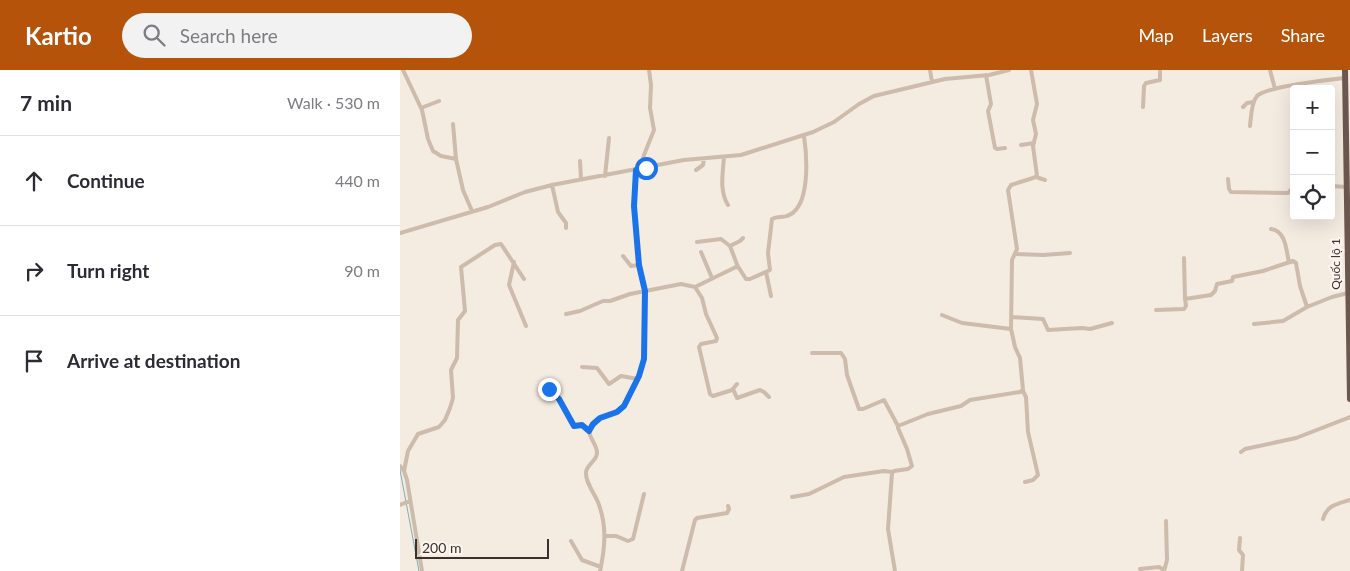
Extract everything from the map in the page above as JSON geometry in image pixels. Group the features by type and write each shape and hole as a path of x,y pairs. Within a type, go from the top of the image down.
{"highway":[{"name":"Quốc lộ 1","path":"1345,70 1350,399"}],"street":[{"path":"403,70 421,108 433,151 441,156 456,159"},
{"path":"571,541 582,560 601,569 605,536 599,505 586,475 587,468 596,457 597,452 589,431 600,418 617,412 624,406 638,379 645,356 645,291 639,265 634,202 638,170 654,132 650,106 651,85 649,70"},
{"path":"930,70 932,82"},
{"path":"400,232 491,206 525,192 552,185 684,160 741,155 804,136 834,122 871,97 932,82 1009,70"},
{"path":"1031,70 1037,104 1033,118 1036,134 1034,143 1036,177"},
{"path":"1143,106 1144,86 1146,83 1160,80 1160,70"},
{"path":"1270,70 1275,89"},
{"path":"986,75 991,104 988,111 995,148 1005,148"},
{"path":"1250,126 1254,102 1260,94 1275,89 1345,78"},
{"path":"421,108 439,101"},
{"path":"1243,107 1247,103 1254,102"},
{"path":"453,124 456,159 463,190 472,210"},
{"path":"697,242 720,239 730,246 738,267 746,279 766,272 770,268 768,253 772,219 790,215 800,206 803,199 805,177 808,170 804,136"},
{"path":"605,176 609,138"},
{"path":"1021,145 1034,143"},
{"path":"724,157 723,197 728,205"},
{"path":"696,170 702,165 704,158"},
{"path":"580,161 581,180"},
{"path":"1024,482 1033,480 1038,475 1028,432 1026,395 1023,391 1020,358 1011,330 1012,260 1017,250 1008,190 1011,185 1036,177 1045,180"},
{"path":"1228,179 1231,192 1288,193 1290,191"},
{"path":"552,185 558,212 566,224 566,228"},
{"path":"1335,186 1347,187"},
{"path":"1271,228 1282,234 1289,262"},
{"path":"730,246 740,242 743,238"},
{"path":"403,474 408,451 418,434 441,425 445,420 452,401 451,370 457,358 458,320 466,310 461,267 495,245 500,244 504,246 524,279"},
{"path":"701,252 712,278"},
{"path":"1014,254 1043,256 1070,253"},
{"path":"624,256 631,266 639,265"},
{"path":"1156,310 1184,309 1186,306 1184,258"},
{"path":"1185,299 1211,295 1218,284 1232,281 1233,277 1264,271 1293,261 1296,263 1307,307"},
{"path":"514,262 509,285 526,326"},
{"path":"694,287 738,267"},
{"path":"766,272 772,296"},
{"path":"566,314 580,312 603,301 610,301 645,291 683,284 694,287 702,298 706,314 717,338 716,341 701,344 700,347 710,394 713,396 733,389 737,384"},
{"path":"1254,324 1283,321 1307,307 1348,293"},
{"path":"942,315 962,324 1011,330"},
{"path":"1011,317 1043,319 1048,330 1090,329 1112,323"},
{"path":"792,497 809,494 844,477 884,471 892,472 908,469 912,466 898,426 884,400 863,409 859,408 847,375 845,359 841,352 812,353"},
{"path":"582,367 598,368 609,384 621,376 638,379"},
{"path":"542,384 559,399 574,426 582,425 589,431"},
{"path":"733,389 737,398 760,390 769,398"},
{"path":"898,426 928,414 961,406 970,400 1023,391"},
{"path":"1241,452 1245,449 1296,438 1350,417"},
{"path":"400,466 410,501 422,571"},
{"path":"892,472 888,529 895,571"},
{"path":"605,536 616,536 628,541 633,540 644,494"},
{"path":"1323,520 1325,512 1332,505 1350,500"},
{"path":"400,505 410,501"},
{"path":"682,571 695,520 697,518 727,513 728,506"},
{"path":"1140,569 1159,567 1166,570 1166,521"},
{"path":"1240,538 1239,550 1243,556 1242,571"}],"waterway":[{"path":"400,470 419,571"}],"route":[{"path":"549,389 559,399 574,426 582,425 589,431 600,418 617,412 624,406 638,379 645,356 645,291 639,265 634,202 636,170 646,168"}]}
